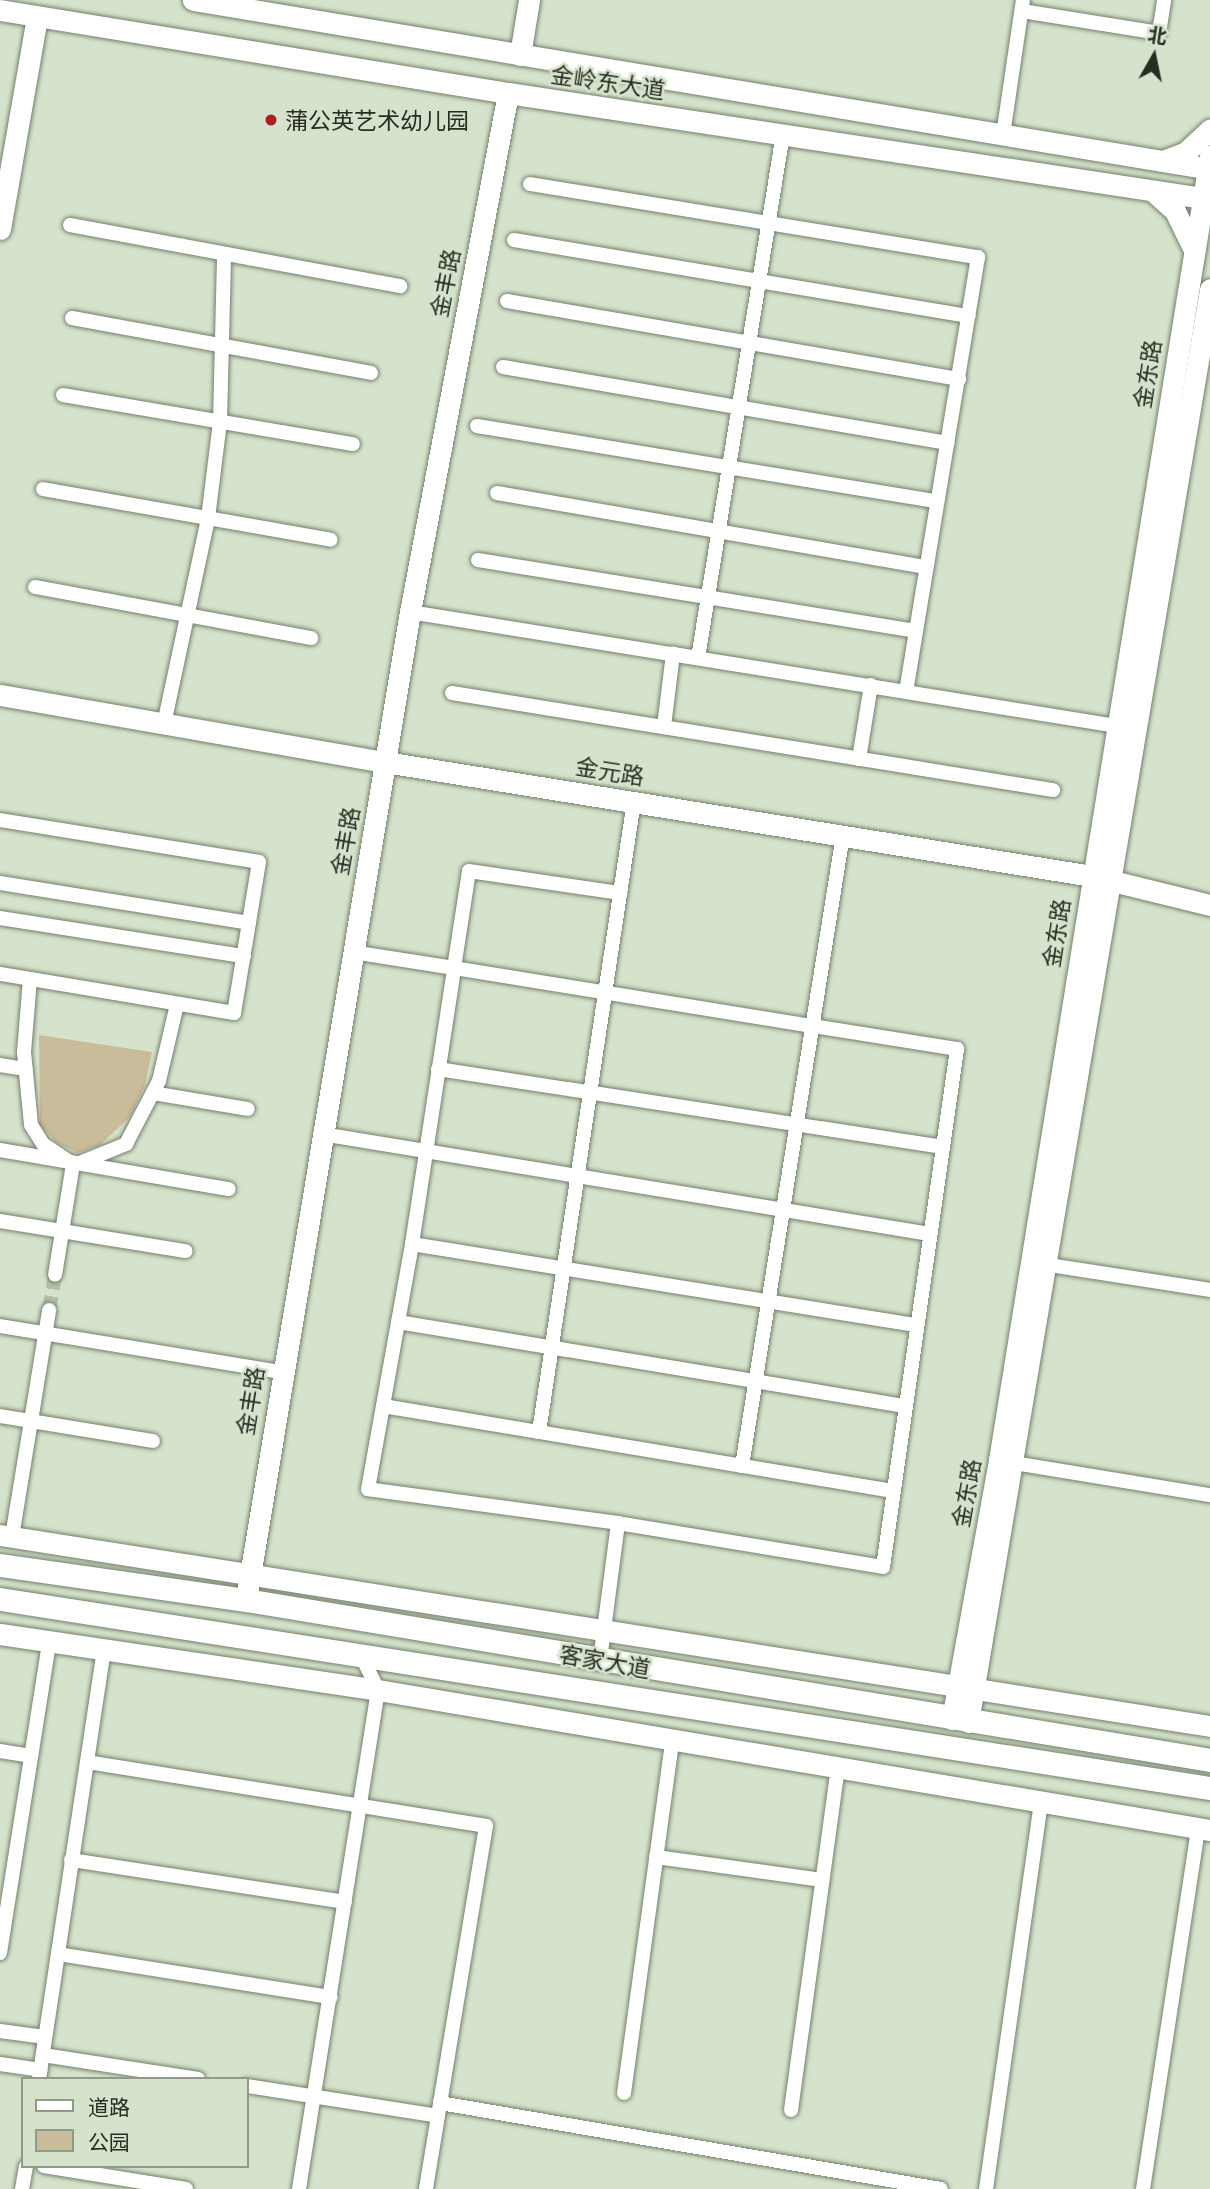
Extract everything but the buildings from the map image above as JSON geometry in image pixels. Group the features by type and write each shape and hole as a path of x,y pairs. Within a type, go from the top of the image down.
{"main road":[{"name":"客家大道","path":"0,1565 246,1600 1210,1760"},
{"name":"客家大道","path":"0,1598 1210,1788"}],"street":[{"name":"金岭东大道","path":"193,0 1161,161 1209,164"},
{"path":"520,55 529,0"},
{"path":"1003,135 1023,5 1159,33 1164,0"},
{"name":"金岭东大道","path":"0,10 508,93 1206,199"},
{"path":"0,229 37,17"},
{"name":"金丰路","path":"246,1600 248,1575 410,612 508,93"},
{"path":"1161,161 1186,152 1210,130"},
{"path":"698,657 783,134"},
{"name":"金东路","path":"960,1720 1014,1463 1049,1265 1101,878 1116,726 1194,250 1206,199 1209,164"},
{"path":"530,184 978,257 905,691"},
{"path":"1152,191 1175,211 1194,250"},
{"path":"70,225 400,286"},
{"path":"514,240 758,283 969,316"},
{"path":"164,724 208,518 220,422 224,255"},
{"name":"金东路","path":"967,1688 1101,878 1210,289"},
{"path":"507,301 748,345 959,379"},
{"path":"72,318 370,373"},
{"path":"503,368 947,443"},
{"path":"63,395 353,444"},
{"path":"477,426 728,470 937,501"},
{"path":"43,489 331,540"},
{"path":"497,493 925,568"},
{"path":"478,560 708,595 915,631"},
{"path":"35,587 311,638"},
{"path":"410,612 1116,726"},
{"path":"664,726 673,654"},
{"path":"859,759 871,685"},
{"path":"452,693 1053,790"},
{"name":"金元路","path":"0,695 385,762 1101,878 1210,905"},
{"path":"539,1432 634,801"},
{"path":"0,820 259,862 234,1013 0,974"},
{"path":"743,1466 843,835"},
{"path":"352,952 454,968 605,992 957,1049 915,1325 883,1567 618,1523 368,1489 412,1244 438,1069 454,968 469,871 620,893"},
{"path":"0,883 249,923"},
{"path":"0,918 244,956"},
{"path":"30,979 26,1069 31,1125 43,1144 73,1164 98,1159 126,1143 153,1093 177,1004"},
{"path":"0,1065 26,1069"},
{"path":"438,1069 943,1147"},
{"path":"153,1093 248,1109"},
{"path":"322,1134 930,1234"},
{"path":"0,1150 229,1189"},
{"path":"55,1275 73,1164"},
{"path":"0,1221 186,1251"},
{"path":"412,1244 915,1325"},
{"path":"1049,1265 1210,1290"},
{"path":"49,1310 6,1536 1210,1726"},
{"path":"398,1322 905,1406"},
{"path":"0,1326 282,1372"},
{"path":"383,1406 893,1491"},
{"path":"0,1416 153,1441"},
{"path":"1014,1463 1210,1495"},
{"path":"600,1660 618,1523"},
{"path":"0,1634 104,1647 378,1690 1204,1829 1143,2189"},
{"path":"0,1954 49,1642"},
{"path":"41,2068 104,1647"},
{"path":"299,2189 316,2097 378,1690 360,1653"},
{"path":"624,2093 672,1741"},
{"path":"0,1751 31,1756"},
{"path":"87,1762 486,1826 426,2189"},
{"path":"791,2110 838,1769"},
{"path":"986,2189 1041,1803"},
{"path":"0,1852 16,1854"},
{"path":"656,1857 822,1880"},
{"path":"71,1860 345,1902"},
{"path":"58,1954 331,1997"},
{"path":"0,2031 46,2037"},
{"path":"0,2064 169,2077"},
{"path":"248,2086 316,2097 439,2110 941,2189"},
{"path":"22,2189 26,2168"},
{"path":"56,2168 186,2189"}],"green space":[{"path":"39,1035 152,1052 145,1085 130,1117 100,1145 77,1153 56,1142 40,1125"}],"tunnel":[{"path":"49,1310 55,1275"}],"place":[{"name":"蒲公英艺术幼儿园","path":"271,120"}]}
